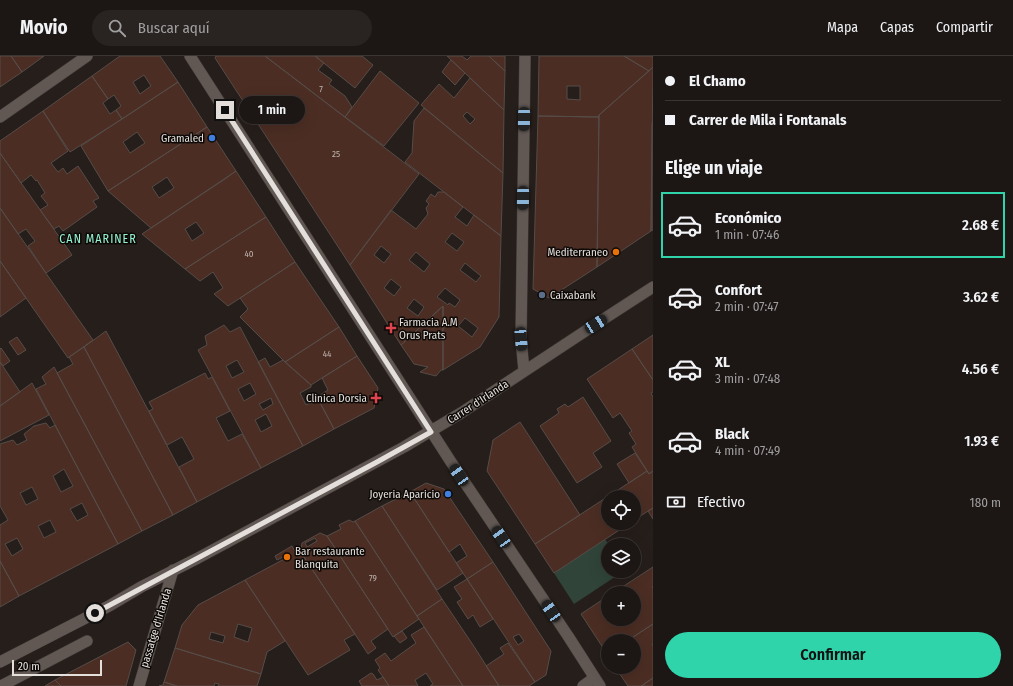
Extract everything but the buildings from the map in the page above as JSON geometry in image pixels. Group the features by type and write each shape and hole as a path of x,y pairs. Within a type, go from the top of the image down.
{"street":[{"path":"0,117 87,56"},
{"path":"190,56 431,432 568,636 597,682 582,686"},
{"path":"524,371 521,339 525,56"},
{"name":"Carrer d'Irlanda","path":"0,662 109,606 173,570 431,432 653,287"},
{"name":"passatge d'Irlanda","path":"139,686 173,570"},
{"path":"1,686 87,641"}],"green space":[{"path":"601,542 601,578 613,578 574,604 554,573"}],"place":[{"name":"Gramaled","path":"212,138"},
{"name":"Mediterraneo","path":"616,252"},
{"name":"Caixabank","path":"542,295"},
{"name":"Farmacia A.M Orus Prats","path":"391,328"},
{"name":"Clinica Dorsia","path":"376,398"},
{"name":"Joyeria Aparicio","path":"448,494"},
{"name":"Bar restaurante Blanquita","path":"287,557"}],"district":[{"name":"CAN MARINER","path":"98,239"}],"route":[{"path":"95,613 431,432 225,110"}]}
